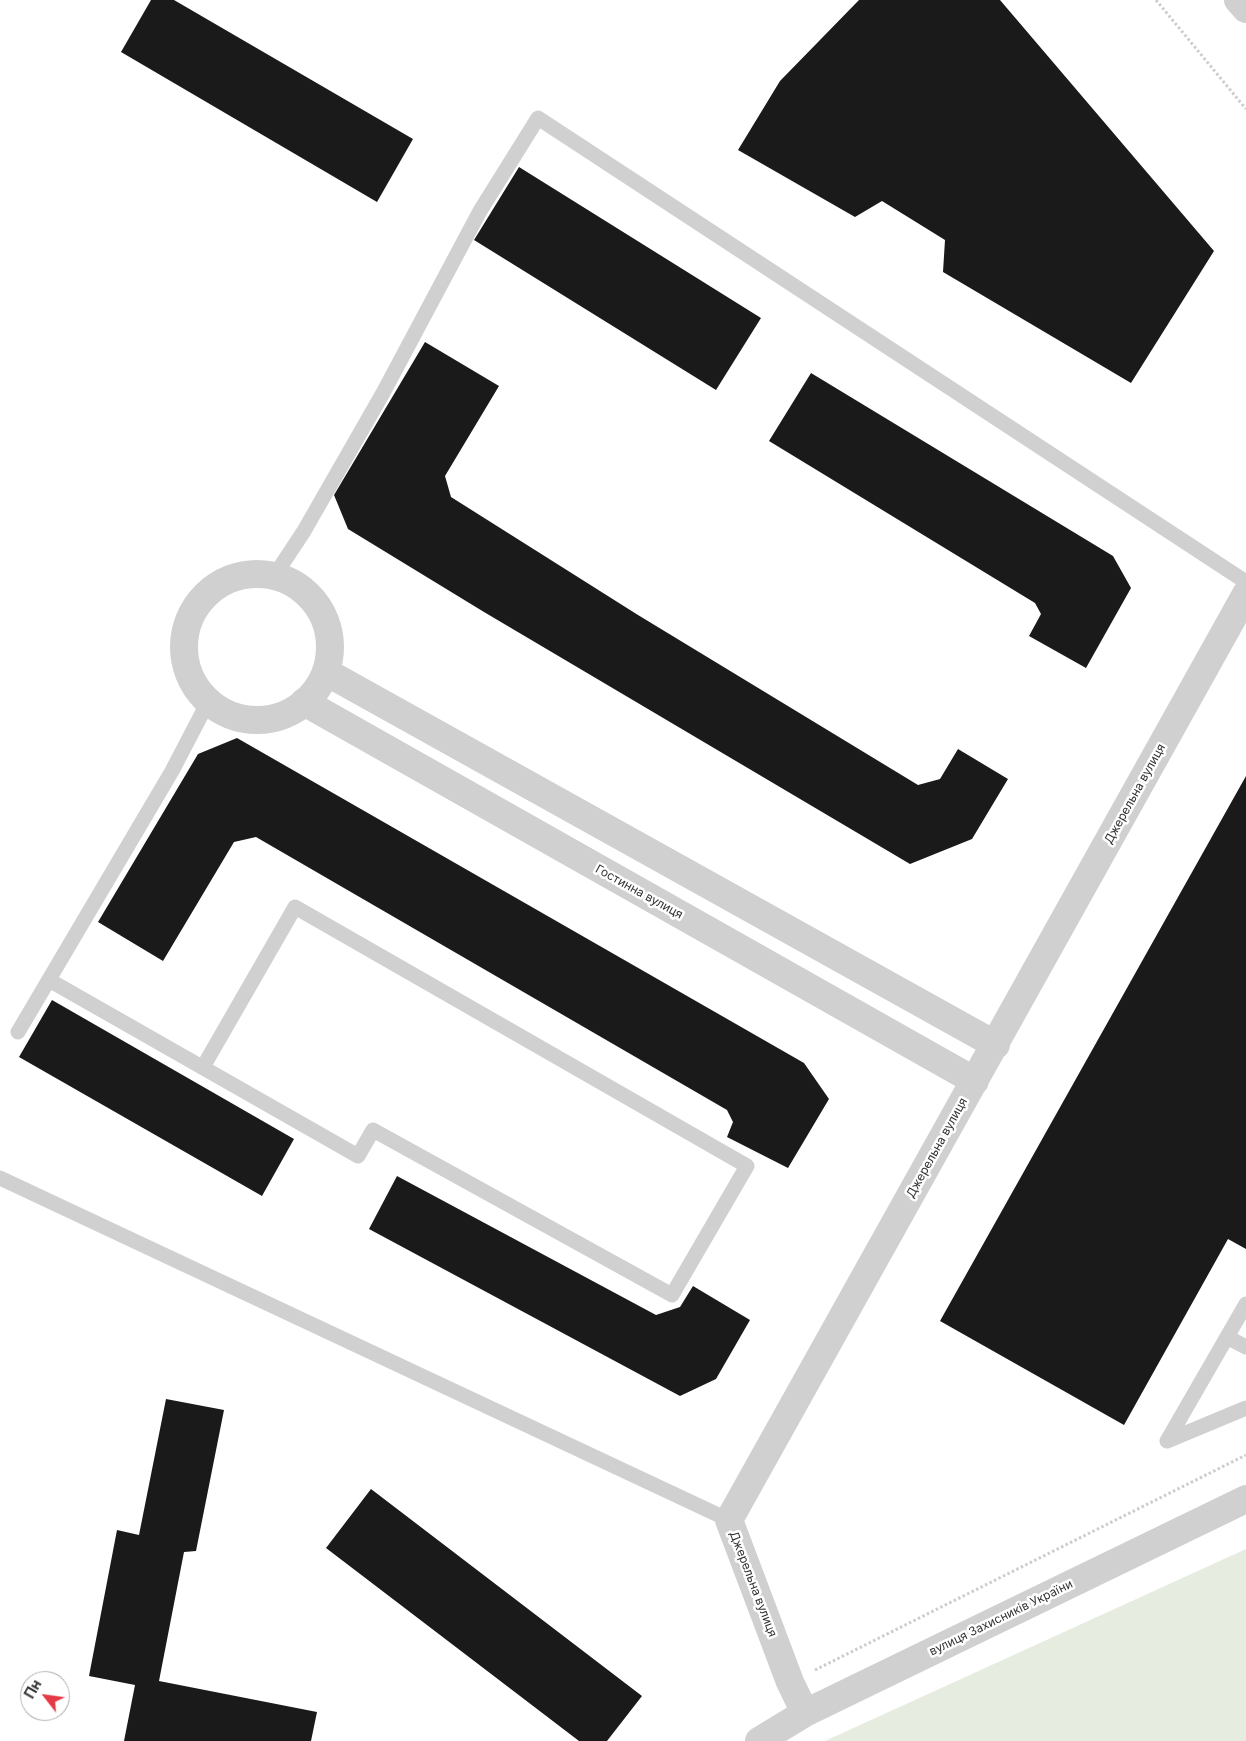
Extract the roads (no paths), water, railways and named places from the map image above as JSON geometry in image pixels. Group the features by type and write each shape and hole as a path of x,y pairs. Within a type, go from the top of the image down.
{"street":[{"path":"1238,0 1246,9"},
{"path":"250,574 275,575 297,585 315,602 327,624 330,649 326,672 314,693 296,709 275,718 251,720 228,715 208,702 193,684 184,662 184,638 191,614 206,594 226,580 250,574"},
{"name":"Джерельна вулиця","path":"805,1714 790,1682 729,1520 1246,594"},
{"path":"326,672 996,1044"},
{"name":"Гостинна вулиця","path":"304,702 974,1081"},
{"name":"вулиця Захисників України","path":"759,1741 805,1714 1246,1499"}],"lane":[{"path":"275,575 304,531 383,393 480,211 538,118 1246,582"},
{"path":"18,1032 172,771 208,702"},
{"path":"49,980 358,1156 373,1130 672,1296 747,1166 295,907 203,1067"},
{"path":"0,1178 729,1520"},
{"path":"1246,1304 1167,1441 1246,1408"},
{"path":"1227,1337 1246,1348"}]}
